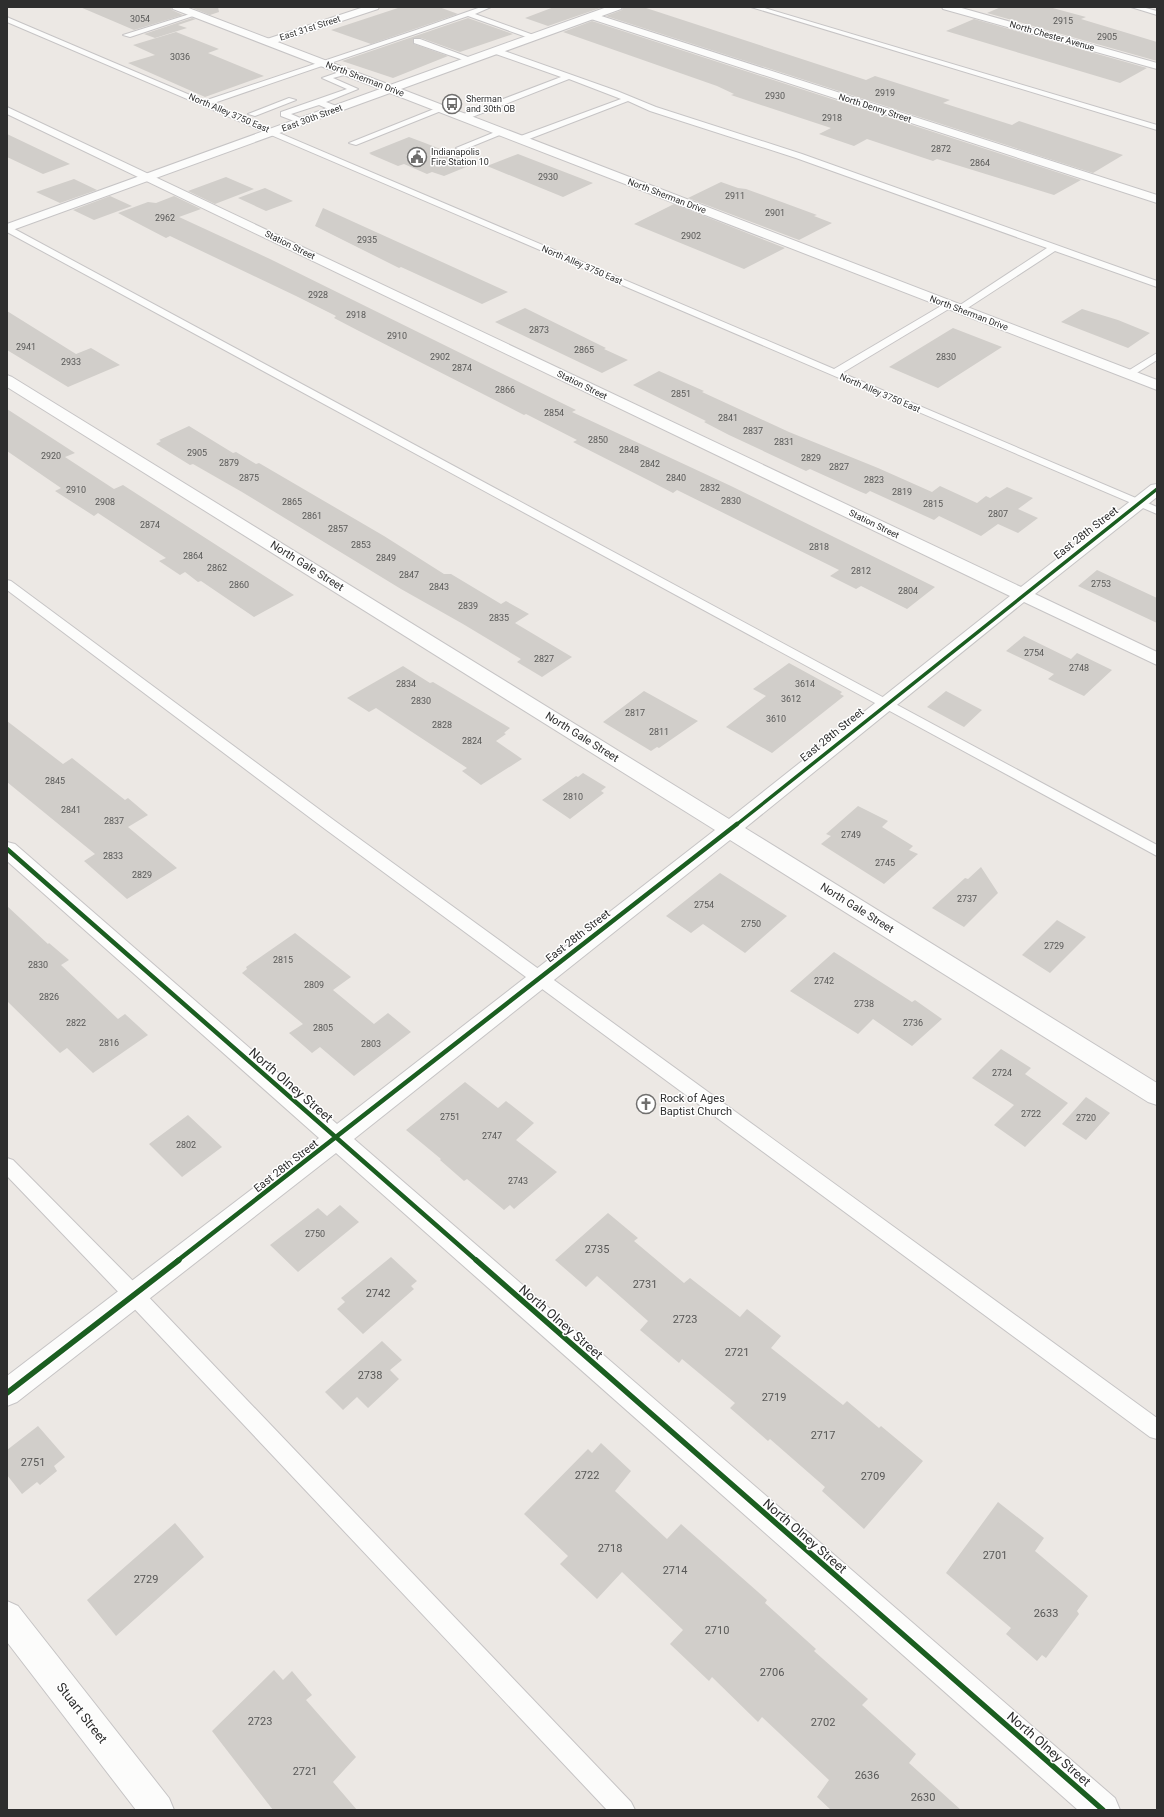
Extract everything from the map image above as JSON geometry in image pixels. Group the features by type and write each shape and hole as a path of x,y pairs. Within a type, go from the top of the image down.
{"street":[{"name":"North Sherman Drive","path":"177,7 1157,385"},
{"name":"East 31st Street","path":"268,42 374,7"},
{"name":"East 30th Street","path":"7,228 392,90 617,7"},
{"name":"North Chester Avenue","path":"947,7 1157,66"},
{"name":"North Denny Street","path":"592,16 1157,199"},
{"name":"Station Street","path":"7,110 1157,660"},
{"name":"North Gale Street","path":"7,380 1157,1095"},
{"name":"East 28th Street","path":"7,1393 336,1138 730,829 1157,489"},
{"name":"North Olney Street","path":"7,849 1103,1810"},
{"name":"Stuart Street","path":"7,1617 157,1810"}],"lane":[{"path":"205,103 488,7"},
{"path":"754,7 1157,128"},
{"path":"1134,7 1157,13"},
{"path":"127,35 195,14"},
{"path":"468,14 535,37"},
{"name":"North Alley 3750 East","path":"7,19 1157,511"},
{"path":"417,41 472,60"},
{"path":"496,51 654,109 799,156 1157,284"},
{"path":"345,72 326,78 354,89"},
{"path":"464,118 568,77"},
{"path":"284,114 374,83"},
{"path":"343,93 361,100"},
{"path":"521,140 627,98"},
{"path":"252,114 292,100"},
{"path":"319,102 336,109"},
{"path":"270,108 302,122"},
{"path":"353,143 442,109"},
{"path":"460,148 503,132"},
{"path":"7,228 1157,851"},
{"path":"834,373 955,307 1055,248"},
{"path":"1128,374 1157,356"},
{"path":"7,584 324,820 1157,1430"},
{"path":"7,1165 134,1295 623,1810"}],"building":[{"path":"80,7 171,7 172,10 183,15 134,30"},
{"path":"190,7 218,7 219,12 210,15"},
{"path":"401,7 439,7 458,14 371,44 331,30"},
{"path":"554,7 603,7 548,26 525,18"},
{"path":"623,7 643,7 866,80 875,76 950,100 943,103 1012,125 1019,121 1123,155 1093,173 606,16 622,10"},
{"path":"1001,7 1049,7 1086,17 1081,19 1157,42 1157,61 987,13"},
{"path":"192,18 196,19 178,25 187,28 155,38 144,34"},
{"path":"468,18 513,34 460,52 421,38 414,38 414,44 448,56 393,78 342,61"},
{"path":"974,19 1147,68 1120,83 946,31"},
{"path":"592,21 1081,180 1054,195 937,159 933,161 867,139 854,146 819,134 831,128 731,95 734,94 717,86 563,32"},
{"path":"176,32 219,49 208,53 264,76 205,97 128,63 155,55 133,45"},
{"path":"7,134 70,164 43,174 7,157"},
{"name":"Indianapolis Fire Station 10","path":"409,137 476,163 444,176 432,172 427,174 404,164 398,166 369,153"},
{"path":"518,154 593,183 563,197 487,166"},
{"path":"226,177 254,189 215,204 188,191"},
{"path":"74,179 97,190 60,203 36,192"},
{"path":"721,182 746,189 817,215 814,216 832,223 799,240 688,198"},
{"path":"265,188 293,201 266,211 238,198"},
{"path":"110,196 132,206 94,220 73,210"},
{"path":"174,196 201,209 179,217 270,259 576,410 572,412 731,486 935,587 907,609 861,586 856,589 830,576 839,570 677,490 673,493 573,442 577,440 526,414 524,415 334,318 336,316 170,236 166,238 118,213 148,202 156,203"},
{"path":"674,204 785,248 744,269 634,224"},
{"path":"323,208 508,292 482,304 401,267 399,268 315,226"},
{"path":"525,308 628,360 602,373 495,322"},
{"path":"1082,309 1118,320 1150,333 1128,348 1061,322"},
{"path":"7,311 76,354 91,348 120,365 68,387 7,350"},
{"path":"953,328 1002,347 938,388 889,367"},
{"path":"659,371 789,432 878,468 932,492 940,486 977,503 986,496 990,498 1007,487 1033,498 1018,509 1038,518 1018,533 998,524 981,536 939,516 934,520 870,491 866,494 810,469 806,471 729,435 704,422 706,421 633,385"},
{"path":"7,409 75,453 65,457 114,489 123,485 294,595 254,617 201,581 198,582 185,572 180,575 159,561 166,558 98,513 94,516 55,491 61,488 7,451"},
{"path":"189,426 233,453 236,452 256,464 259,463 384,536 444,574 451,574 501,604 506,601 529,614 515,623 572,657 542,677 517,662 521,659 401,589 242,492 193,464 190,465 156,444 161,441 159,440"},
{"path":"1097,570 1157,598 1157,623 1078,586"},
{"path":"1024,636 1071,659 1077,653 1112,670 1084,696 1048,679 1054,674 1006,651"},
{"path":"789,663 842,692 840,694 844,696 772,753 726,727 766,696 753,689"},
{"path":"403,666 510,728 504,733 506,734 496,741 522,759 481,785 462,771 467,768 376,708 369,712 347,698"},
{"path":"644,691 698,721 659,748 657,747 651,751 603,722"},
{"path":"946,691 982,710 964,727 927,707"},
{"path":"7,721 63,764 72,758 125,800 128,798 148,815 128,827 177,868 127,899 84,861 95,854 7,782"},
{"path":"583,773 606,787 601,791 604,793 570,819 542,800 576,776 578,777"},
{"path":"858,806 888,821 882,827 913,846 909,850 918,854 884,884 821,844 831,836 826,834"},
{"path":"981,867 998,893 964,927 932,908 965,878 968,879"},
{"path":"720,873 787,916 745,953 703,924 691,933 666,916"},
{"path":"7,906 48,944 49,943 69,960 61,965 118,1019 125,1014 148,1035 93,1073 67,1048 60,1053 7,1001"},
{"path":"1057,920 1086,937 1050,973 1022,955"},
{"path":"295,933 351,977 333,990 374,1024 388,1013 411,1032 354,1076 320,1047 312,1053 289,1033 303,1024 242,973 247,969 246,967"},
{"path":"834,952 912,1002 915,1000 942,1019 912,1046 873,1019 858,1034 790,991"},
{"path":"1001,1049 1031,1068 1025,1074 1068,1103 1025,1147 994,1125 1014,1105 972,1078"},
{"path":"465,1082 498,1108 506,1101 534,1123 516,1140 557,1172 514,1209 510,1205 504,1210 467,1179 464,1181 440,1160 441,1159 406,1130"},
{"path":"1086,1097 1110,1113 1086,1140 1062,1124"},
{"path":"188,1115 222,1147 182,1177 149,1144"},
{"path":"340,1205 359,1222 298,1272 270,1245 318,1208 327,1216"},
{"path":"608,1213 638,1238 634,1241 684,1283 690,1278 740,1317 747,1309 781,1336 771,1348 843,1405 847,1401 879,1428 881,1426 923,1461 864,1529 822,1491 825,1487 770,1439 768,1441 730,1408 735,1403 682,1359 679,1363 640,1330 648,1321 597,1276 586,1287 555,1260"},
{"path":"391,1257 417,1281 411,1286 414,1289 363,1334 337,1309 345,1302 341,1298"},
{"path":"382,1341 402,1360 390,1370 399,1379 368,1408 357,1397 343,1410 325,1392"},
{"path":"38,1426 65,1457 54,1466 57,1471 40,1485 37,1482 22,1494 7,1475 7,1450"},
{"path":"601,1443 631,1471 615,1491 667,1539 681,1524 767,1600 765,1603 816,1649 814,1651 868,1699 862,1705 916,1754 909,1763 961,1810 831,1810 817,1797 829,1780 762,1717 758,1722 712,1677 709,1681 670,1644 683,1630 622,1572 597,1599 560,1564 568,1556 524,1514 588,1449 592,1453"},
{"path":"998,1502 1044,1538 1035,1551 1088,1596 1077,1611 1079,1614 1046,1658 1042,1655 1037,1661 1006,1634 1011,1628 946,1573"},
{"path":"175,1523 204,1557 116,1636 87,1600"},
{"path":"274,1670 283,1680 292,1671 312,1695 306,1700 356,1757 333,1782 357,1810 273,1810 212,1731"}],"cycle path":[{"path":"7,1393 355,1124 730,829 1157,489"},
{"path":"7,849 1103,1810"}],"place":[{"name":"Sherman and 30th OB","path":"452,104"},
{"name":"Indianapolis Fire Station 10","path":"417,157"},
{"name":"Rock of Ages Baptist Church","path":"646,1104"}]}
